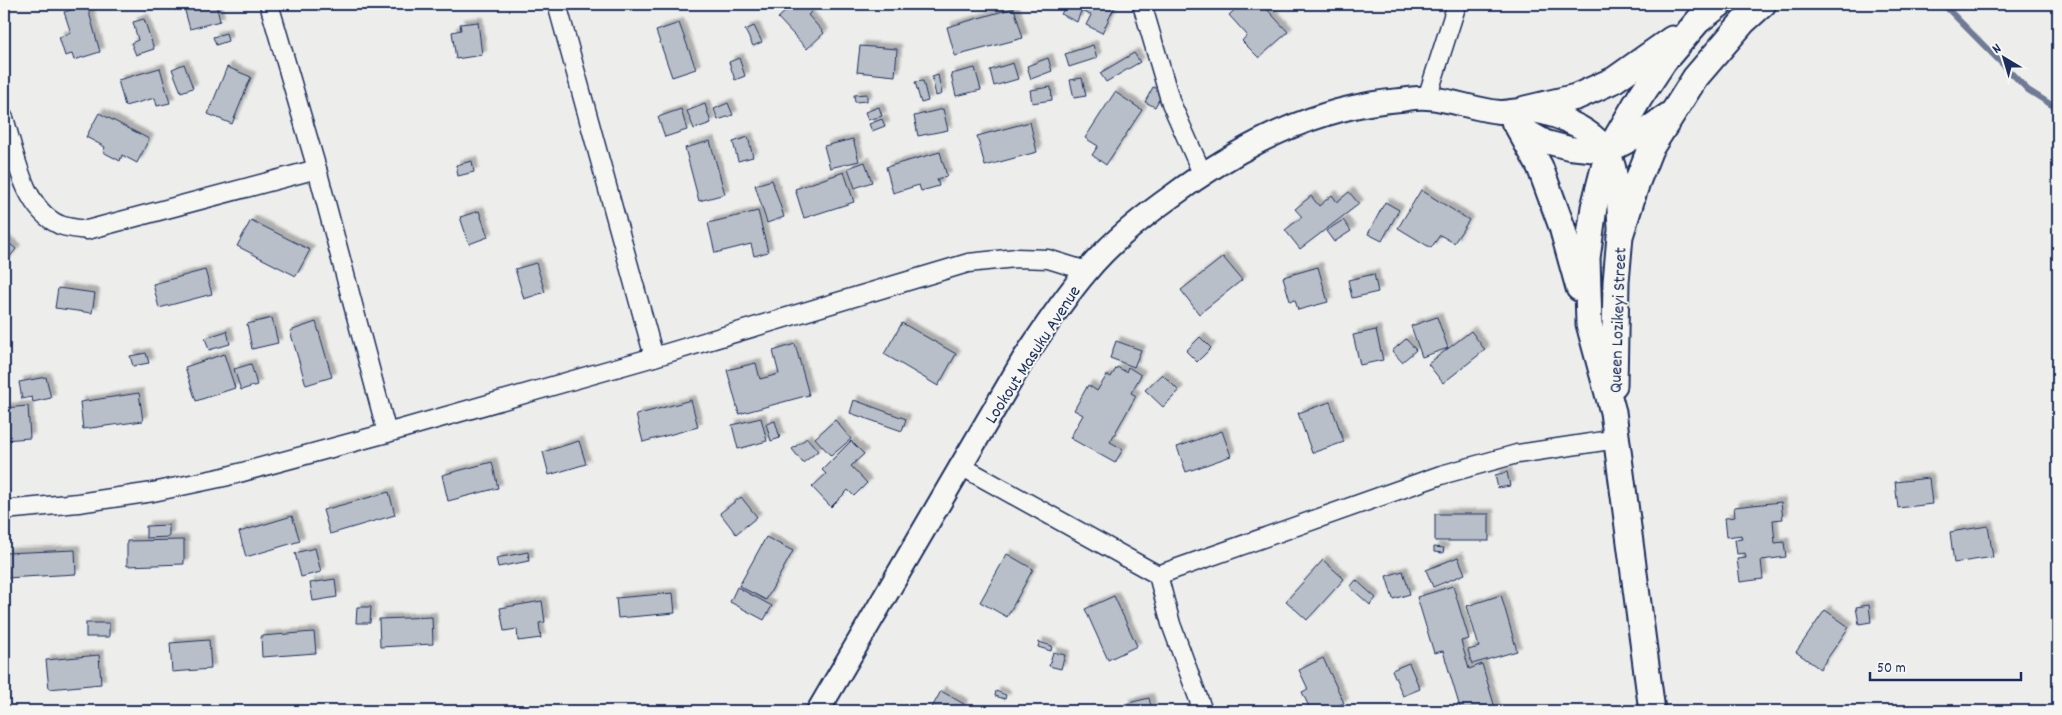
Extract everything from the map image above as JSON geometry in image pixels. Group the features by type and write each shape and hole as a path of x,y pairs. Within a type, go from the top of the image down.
{"main road":[{"name":"Queen Lozikeyi Street","path":"1652,711 1613,412 1590,324 1587,258 1594,207 1608,152 1664,61 1698,21 1720,4"},
{"name":"Queen Lozikeyi Street","path":"1613,412 1616,282 1620,236 1637,182 1650,149 1695,78 1743,22 1763,4"},
{"path":"1590,324 1562,227 1540,167 1515,116 1576,97 1614,80 1698,21"}],"street":[{"path":"269,4 317,168 387,433"},
{"path":"557,4 654,357"},
{"path":"1142,4 1171,103 1202,173"},
{"path":"1427,98 1457,4"},
{"name":"Lookout Masuku Avenue","path":"818,711 1023,360 1055,312 1087,271 1116,240 1202,173 1251,144 1292,125 1349,107 1386,101 1427,98 1515,116 1556,117 1578,125 1608,152"},
{"path":"1620,236 1614,168 1608,152 1627,142 1674,110"},
{"path":"4,118 26,190 38,210 61,225 87,230 317,168"},
{"path":"4,510 78,503 153,492 224,476 387,433 654,357 968,263 1016,258 1048,260 1087,271"},
{"path":"1158,574 1441,475 1517,454 1617,439"},
{"path":"961,466 1158,574 1171,624 1203,711"}],"building":[{"path":"183,4 216,4 220,21 190,29"},
{"path":"794,4 805,4 812,11 808,15 824,33 807,49 778,18"},
{"path":"1067,4 1116,4 1102,33 1086,25 1091,15 1081,11 1077,22 1061,14"},
{"path":"1241,4 1262,4 1288,32 1259,58 1242,41 1247,35 1229,15"},
{"path":"87,5 100,52 74,60 72,54 65,56 59,37 71,33 64,12"},
{"path":"1014,8 1023,38 955,56 947,27"},
{"path":"144,19 154,49 136,55 131,43 138,40 133,22"},
{"path":"478,22 482,55 456,59 452,32 461,30 460,24"},
{"path":"679,23 696,69 672,77 656,31"},
{"path":"754,26 762,42 753,46 745,30"},
{"path":"226,33 228,41 216,45 213,37"},
{"path":"1093,45 1097,58 1069,67 1065,54"},
{"path":"860,46 897,49 895,76 857,72"},
{"path":"1134,53 1140,62 1106,82 1100,73"},
{"path":"739,58 745,76 735,80 729,62"},
{"path":"1048,58 1052,71 1031,79 1027,66"},
{"path":"1013,63 1018,79 994,86 990,70"},
{"path":"184,64 193,88 181,92 172,69"},
{"path":"227,67 251,77 232,124 208,114"},
{"path":"160,68 170,103 157,106 155,98 125,106 118,80"},
{"path":"975,68 981,90 956,96 951,74"},
{"path":"938,75 942,94 936,96 932,77"},
{"path":"1082,78 1086,96 1074,98 1070,80"},
{"path":"923,81 928,101 921,103 915,82"},
{"path":"1051,87 1052,100 1032,103 1030,90"},
{"path":"1153,87 1163,92 1155,107 1145,102"},
{"path":"1115,92 1142,110 1106,165 1092,155 1098,146 1085,138"},
{"path":"867,94 867,101 855,102 854,95"},
{"path":"728,103 733,115 718,120 714,109"},
{"path":"705,104 711,123 694,129 687,111"},
{"path":"879,107 882,116 868,120 865,112"},
{"path":"681,109 687,130 665,137 658,117"},
{"path":"943,109 948,130 918,136 914,116"},
{"path":"99,113 149,139 137,163 122,155 120,161 103,152 105,147 86,137"},
{"path":"882,119 885,126 872,131 869,124"},
{"path":"1030,122 1037,152 985,166 977,136"},
{"path":"748,137 753,157 738,161 733,142"},
{"path":"853,139 859,161 830,168 824,146"},
{"path":"710,141 725,194 699,201 685,148"},
{"path":"940,152 947,176 937,179 939,186 921,191 919,185 893,193 886,167"},
{"path":"472,161 474,172 458,176 456,165"},
{"path":"865,162 872,182 855,188 848,168"},
{"path":"844,172 854,202 804,218 795,189"},
{"path":"772,180 784,217 767,223 755,185"},
{"path":"1421,190 1469,220 1454,243 1440,235 1431,248 1398,228"},
{"path":"1349,192 1359,204 1300,249 1285,230 1302,217 1295,209 1311,196 1319,206 1332,195 1337,202"},
{"path":"1385,202 1399,210 1382,241 1368,234"},
{"path":"479,211 488,237 469,244 460,217"},
{"path":"758,211 768,252 754,256 751,244 715,253 708,223"},
{"path":"251,220 310,250 296,276 237,246"},
{"path":"1343,220 1351,231 1334,242 1326,231"},
{"path":"4,239 16,249 4,264"},
{"path":"1223,257 1242,280 1199,314 1181,290"},
{"path":"536,263 545,292 524,299 515,269"},
{"path":"1318,267 1328,302 1298,310 1295,300 1290,301 1283,277"},
{"path":"205,270 212,294 159,308 153,284"},
{"path":"1374,274 1378,292 1352,298 1348,280"},
{"path":"58,288 95,293 92,313 55,308"},
{"path":"1437,317 1448,348 1422,357 1411,326"},
{"path":"272,318 278,343 252,349 247,324"},
{"path":"316,322 332,377 306,385 290,331"},
{"path":"902,323 956,354 938,386 884,354"},
{"path":"1376,330 1383,360 1360,365 1353,335"},
{"path":"227,331 230,344 209,350 205,338"},
{"path":"1471,331 1485,350 1443,383 1428,364"},
{"path":"1200,337 1211,348 1197,362 1186,351"},
{"path":"1406,339 1416,350 1402,362 1392,351"},
{"path":"1116,341 1141,350 1134,367 1110,358"},
{"path":"795,344 809,395 739,414 727,370 756,363 760,379 779,374 773,351"},
{"path":"146,353 149,363 133,366 130,356"},
{"path":"224,354 235,388 196,401 185,367"},
{"path":"251,364 257,385 241,390 234,369"},
{"path":"1117,367 1126,372 1128,367 1141,375 1131,393 1136,396 1110,442 1123,449 1115,463 1070,438 1083,415 1074,410 1088,385 1097,391 1107,375 1111,377"},
{"path":"1162,374 1179,391 1163,407 1145,390"},
{"path":"46,377 51,398 33,402 32,397 22,399 19,382"},
{"path":"139,393 143,421 83,429 80,402"},
{"path":"691,400 698,427 643,442 636,415"},
{"path":"854,400 906,419 902,431 850,413"},
{"path":"1330,402 1344,442 1312,453 1298,413"},
{"path":"28,406 30,438 4,440 4,408"},
{"path":"761,418 767,441 738,449 732,425"},
{"path":"835,420 851,439 831,456 815,438"},
{"path":"775,421 780,438 771,441 766,424"},
{"path":"1222,431 1231,456 1186,472 1177,447"},
{"path":"807,438 818,451 803,463 792,449"},
{"path":"579,441 586,464 549,475 543,452"},
{"path":"851,441 864,454 851,466 867,483 854,496 848,490 831,507 812,487 826,474 822,470"},
{"path":"492,462 498,488 448,501 442,475"},
{"path":"1507,472 1510,486 1498,488 1495,475"},
{"path":"1929,478 1932,504 1898,508 1895,482"},
{"path":"389,492 395,515 330,534 323,510"},
{"path":"741,497 757,517 736,534 720,513"},
{"path":"1781,502 1783,519 1773,520 1775,543 1784,542 1786,557 1761,560 1763,579 1740,582 1737,559 1746,558 1745,553 1737,554 1735,540 1742,539 1741,535 1727,537 1725,518 1735,517 1734,507"},
{"path":"1435,514 1489,514 1489,541 1435,541"},
{"path":"292,516 300,541 246,557 239,532"},
{"path":"169,525 169,537 146,538 146,526"},
{"path":"1988,526 1993,557 1954,563 1950,532"},
{"path":"766,537 793,551 766,600 739,586"},
{"path":"184,540 184,564 127,566 127,541"},
{"path":"1434,547 1444,548 1443,553 1434,552"},
{"path":"315,548 321,572 301,577 295,553"},
{"path":"75,550 76,574 6,578 5,553"},
{"path":"528,552 529,561 498,567 496,558"},
{"path":"1007,554 1033,569 1007,617 980,602"},
{"path":"1458,557 1465,574 1433,587 1426,570"},
{"path":"1323,560 1344,579 1307,620 1286,601"},
{"path":"1403,571 1410,594 1393,599 1386,576"},
{"path":"335,579 337,597 313,601 310,583"},
{"path":"1356,580 1376,598 1370,605 1350,587"},
{"path":"1453,586 1469,639 1461,641 1469,669 1482,664 1496,711 1461,711 1443,651 1434,653 1417,597"},
{"path":"737,587 772,606 764,620 730,602"},
{"path":"673,593 675,613 618,618 616,598"},
{"path":"1501,595 1517,651 1472,664 1468,650 1479,647 1467,606"},
{"path":"1114,596 1137,646 1108,660 1085,609"},
{"path":"542,601 545,622 539,623 541,638 518,641 517,629 504,631 500,608"},
{"path":"1869,605 1871,622 1859,624 1856,607"},
{"path":"357,607 371,607 370,623 356,623"},
{"path":"1825,610 1849,627 1820,669 1796,652"},
{"path":"432,617 433,644 380,647 379,619"},
{"path":"86,623 109,623 109,637 86,637"},
{"path":"314,632 316,653 262,657 261,636"},
{"path":"209,640 211,669 172,672 170,643"},
{"path":"1039,642 1052,646 1051,651 1038,647"},
{"path":"1053,652 1065,655 1061,669 1049,666"},
{"path":"99,655 101,684 49,689 46,660"},
{"path":"1323,658 1344,703 1327,711 1311,711 1302,692 1308,689 1299,670"},
{"path":"1409,663 1420,689 1403,696 1392,670"},
{"path":"941,691 964,704 960,711 930,711"},
{"path":"996,691 1006,695 1005,699 995,696"},
{"path":"1149,698 1152,711 1127,711 1125,704"}],"waterway":[{"path":"1943,4 2028,90 2058,109"}]}
